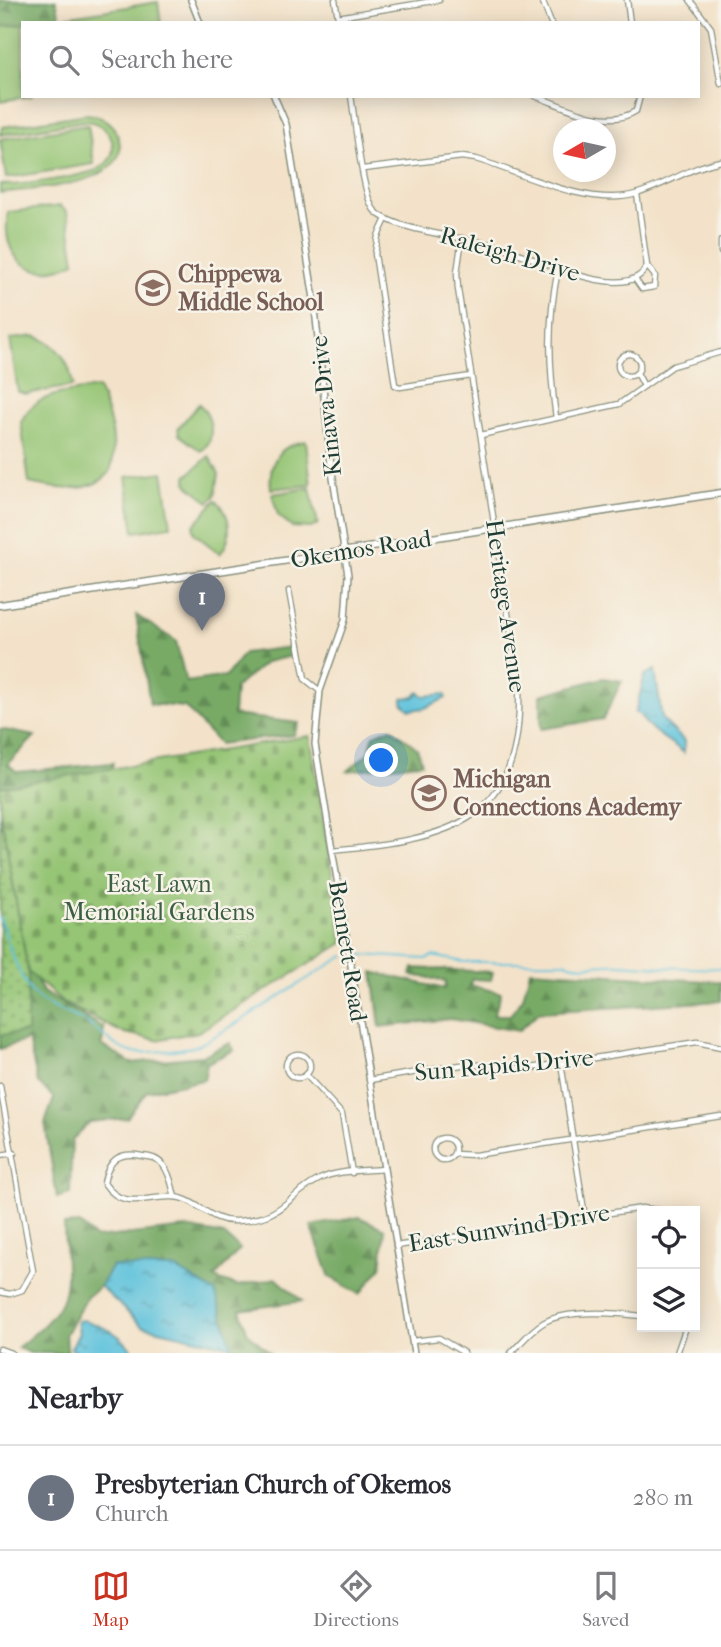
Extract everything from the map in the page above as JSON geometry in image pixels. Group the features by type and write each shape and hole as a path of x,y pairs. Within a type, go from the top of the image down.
{"main road":[{"name":"Okemos Road","path":"0,606 721,493"}],"street":[{"path":"191,0 199,21"},
{"path":"335,0 338,20 439,0"},
{"path":"542,0 551,21"},
{"path":"626,0 630,21"},
{"path":"690,0 711,28 721,84"},
{"name":"Kinawa Drive","path":"275,98 286,124 314,299 331,465 345,552"},
{"path":"351,98 369,200 386,219 375,243 375,254 395,385 400,387 471,376"},
{"path":"542,98 591,116 612,119 636,111 639,98"},
{"path":"363,169 462,157 499,166 583,194 615,198 637,194 691,168 721,161"},
{"path":"635,279 642,275 648,266 637,194"},
{"name":"Raleigh Drive","path":"386,219 498,246 558,270 591,278 635,279 642,289 652,288 656,279 648,266"},
{"name":"Heritage Avenue","path":"332,850 446,830 463,823 482,809 502,783 516,751 520,711 513,631 457,273 462,238"},
{"path":"721,242 721,252"},
{"path":"556,418 548,351 549,323 558,270"},
{"path":"481,435 620,404 684,361 721,352"},
{"path":"637,373 629,376 621,372 619,364 622,356 630,354 638,358 640,365 637,373 644,386"},
{"name":"Bennett Road","path":"345,552 347,613 320,691 315,744 414,1353"},
{"path":"289,591 305,679 320,691"},
{"name":"Sun Rapids Drive","path":"369,1080 467,1064 514,1069 697,1042 721,1047"},
{"path":"295,1054 306,1058 310,1065 306,1075 295,1078 288,1074 285,1067 288,1059 295,1054"},
{"path":"561,1063 585,1217"},
{"path":"306,1075 342,1114 352,1173"},
{"path":"0,1086 33,1270 22,1290 10,1294 0,1292"},
{"path":"454,1154 455,1146 449,1139 440,1138 434,1144 433,1153 439,1159 448,1160 454,1154 475,1155 721,1116"},
{"path":"175,1197 165,1167 155,1158 128,1152 115,1158 106,1170 104,1183 112,1195 130,1201 175,1197 192,1202 218,1219 234,1222 264,1217 280,1211 318,1180 384,1169"},
{"path":"0,1155 14,1153"},
{"name":"East Sunwind Drive","path":"396,1246 637,1209"},
{"path":"511,1353 537,1327 553,1318 607,1314 637,1316"},
{"path":"677,1353 684,1332"},
{"path":"412,1341 439,1338 464,1353"},
{"path":"0,1349 10,1353"}],"green space":[{"path":"0,0 56,0 60,18 21,21 21,24 0,27"},
{"path":"158,2 161,21 40,21"},
{"path":"21,24 21,98 0,101 0,27"},
{"path":"87,114 105,120 117,134 120,152 112,165 98,175 78,182 0,193 0,184 53,180 103,166 113,152 113,144 106,130 92,122 83,121 0,135 3,127"},
{"path":"88,125 94,164 6,178 0,139"},
{"path":"60,206 67,212 75,262 59,268 33,269 14,255 7,229 8,212"},
{"path":"35,336 51,344 62,355 73,386 26,394 18,392 10,339"},
{"path":"98,388 113,439 110,472 93,484 83,487 61,488 29,483 21,422 27,412 54,395"},
{"path":"199,404 207,414 211,428 209,441 201,451 179,435 178,428"},
{"path":"306,441 311,485 271,489 271,471 277,456 289,446"},
{"path":"209,456 219,474 215,496 209,502 187,484 186,477"},
{"path":"163,472 171,526 134,532 126,477"},
{"path":"310,488 318,524 311,528 292,527 278,515 272,494"},
{"path":"216,500 225,512 229,527 227,541 220,554 194,533 193,526"},
{"path":"136,615 176,641 186,682 226,676 244,653 290,647 292,656 266,662 235,688 233,715 299,723 294,735 219,744 185,707 150,704"},
{"path":"603,678 622,681 603,719 541,729 541,695"},
{"path":"391,728 417,748 422,763 348,771 369,752 374,735"},
{"path":"0,729 35,736 8,764 17,772 113,763 109,780 15,938 43,992 104,1028 102,1045 131,1063 202,1056 230,1043 234,1050 207,1063 204,1080 147,1091 127,1118 90,1122 72,1140 70,1194 57,1198 45,1123 54,1098 38,1083 28,1040 0,1049"},
{"name":"East Lawn Memorial Gardens","path":"310,736 343,943 198,1032 156,1040 121,1032 64,1003 28,972 0,809 0,787"},
{"path":"3,826 28,972 27,1032 0,1035 0,827"},
{"path":"413,968 493,972 491,980 472,979 470,985 501,993 494,1015 510,1015 523,998 530,970 721,982 721,1001 539,1012 518,1031 451,1019 380,1027 373,972 445,989 446,981 411,975"},
{"path":"359,1217 385,1229 381,1268 360,1294 330,1277 311,1226"},
{"path":"80,1224 95,1238 186,1228 224,1235 240,1249 214,1278 237,1286 276,1278 302,1301 240,1310 248,1333 270,1353 232,1353 232,1347 112,1266 100,1286 87,1297 65,1335 68,1353 31,1353 17,1348 49,1319 58,1307 66,1283 64,1225"}],"water":[{"path":"655,670 662,719 684,741 684,753 635,713 645,675"},
{"path":"419,692 424,696 445,694 446,698 425,708 410,710 403,704 403,698 414,697"},
{"path":"112,1266 175,1268 215,1292 232,1347 142,1326 100,1286"},
{"path":"84,1320 115,1334 131,1349 129,1353 76,1353 71,1348 79,1333 77,1321"}],"waterway":[{"path":"0,918 19,970 35,996 82,1020 124,1050 131,1052 166,1051 199,1045 344,956"},
{"path":"362,955 426,959 433,956 464,962 566,962 586,966 615,964 721,968"}],"place":[{"name":"Chippewa Middle School","path":"153,288"},
{"name":"Presbyterian Church of Okemos","path":"202,631"},
{"name":"Michigan Connections Academy","path":"429,793"}]}
